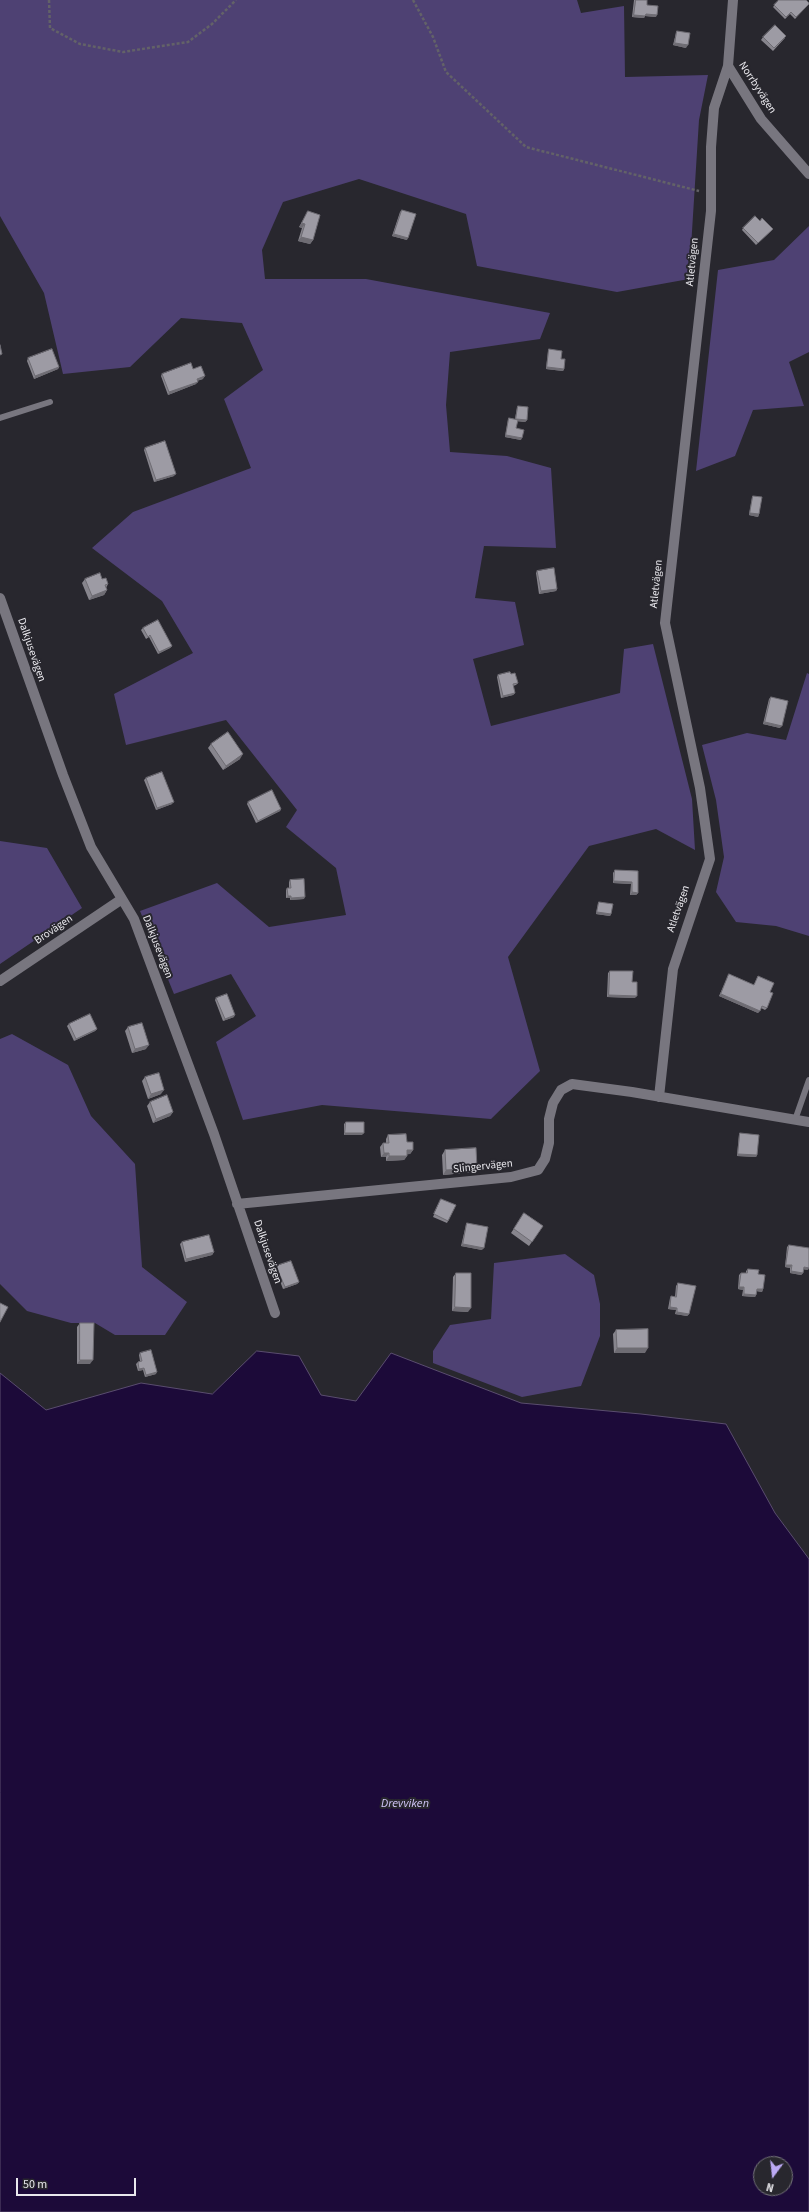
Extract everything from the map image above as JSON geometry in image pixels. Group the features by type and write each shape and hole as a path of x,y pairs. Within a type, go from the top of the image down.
{"street":[{"name":"Norrbyvägen","path":"733,0 728,66 761,119 809,174"},
{"name":"Atletvägen","path":"659,1097 673,969 710,859 700,788 665,623 710,218 714,108 728,66"},
{"name":"Dalkjusevägen","path":"0,598 73,802 91,847 134,918 238,1204 275,1313"},
{"name":"Brovägen","path":"0,981 122,899"},
{"name":"Slingervägen","path":"238,1204 511,1177 538,1170 545,1159 549,1143 549,1119 553,1103 561,1090 572,1084 809,1122"}],"lane":[{"path":"0,418 50,402"},
{"path":"795,1120 809,1080"}],"path":[{"path":"49,0 50,28 80,44 123,52 188,42 212,24 236,0"},
{"path":"413,0 433,37 446,72 526,147 711,194"}],"shaded area":[{"path":"0,0 577,0 581,13 624,6 625,77 708,75 699,120 689,279 617,292 477,266 466,214 359,179 283,202 262,250 265,279 366,279 550,313 540,339 450,352 446,405 450,452 507,456 551,468 556,548 484,546 475,598 515,602 524,645 473,659 491,726 620,693 624,649 653,644 692,799 695,850 656,829 589,846 508,957 540,1071 491,1119 322,1105 243,1120 216,1042 256,1016 231,974 174,994 140,911 217,883 269,927 346,915 336,868 286,827 297,810 226,720 126,745 114,694 193,653 162,601 92,548 133,512 251,468 224,399 263,370 242,323 181,318 130,367 63,374 44,293 0,216"},
{"path":"809,226 809,352 789,362 804,406 753,410 735,456 696,471 718,270 774,260"},
{"path":"807,673 809,674 809,936 776,926 736,922 716,892 724,857 716,800 702,745 747,733 786,740"},
{"path":"0,841 47,848 82,908 0,964"},
{"path":"12,1034 68,1065 91,1116 135,1164 142,1267 187,1302 165,1335 115,1335 95,1323 71,1323 27,1311 0,1284 0,1039"},
{"path":"565,1254 594,1275 600,1304 600,1336 581,1386 522,1397 433,1363 433,1351 450,1325 491,1319 494,1263"}],"water":[{"name":"Drevviken","path":"257,1351 299,1356 321,1395 356,1401 391,1353 521,1403 641,1414 726,1424 775,1513 809,1559 809,2212 0,2212 0,1373 46,1410 141,1383 212,1394"}],"building":[{"path":"636,0 647,0 647,5 658,6 657,15 634,15"},
{"path":"779,0 806,0 809,4 796,17 791,12 786,17 774,5"},
{"path":"775,25 786,36 774,48 763,37"},
{"path":"677,31 690,33 688,45 675,43"},
{"path":"402,210 416,214 408,238 394,234"},
{"path":"308,211 320,215 313,240 301,237 305,224 302,223"},
{"path":"755,216 760,221 762,218 773,229 758,243 743,228"},
{"path":"52,349 59,367 35,376 28,358"},
{"path":"549,349 562,351 561,359 565,359 564,369 547,367"},
{"path":"191,363 193,369 201,366 205,376 197,379 198,382 169,392 162,374"},
{"path":"518,406 528,407 527,420 516,419"},
{"path":"509,418 518,420 516,428 524,430 522,438 506,435"},
{"path":"165,441 176,474 156,480 145,448"},
{"path":"753,496 762,497 759,514 750,513"},
{"path":"554,568 557,589 541,591 537,571"},
{"path":"100,573 102,579 106,578 108,584 105,585 107,590 92,596 85,579"},
{"path":"158,620 172,646 159,652 150,635 148,637 143,628"},
{"path":"510,672 511,674 515,673 518,683 513,684 515,693 503,696 498,675"},
{"path":"771,697 788,701 782,726 765,722"},
{"path":"228,732 243,754 226,766 211,744"},
{"path":"162,772 174,802 157,808 146,778"},
{"path":"272,790 281,809 258,821 248,802"},
{"path":"615,870 638,871 638,893 632,892 632,882 614,881"},
{"path":"304,879 305,897 291,898 291,896 288,896 287,888 291,888 290,880"},
{"path":"599,902 613,904 611,914 597,912"},
{"path":"610,971 633,971 632,982 637,982 637,996 609,995"},
{"path":"729,974 754,985 758,976 774,983 770,992 773,993 767,1008 762,1006 760,1011 721,994"},
{"path":"227,994 235,1015 225,1019 216,998"},
{"path":"90,1014 97,1029 76,1039 69,1024"},
{"path":"142,1023 149,1045 135,1049 128,1027"},
{"path":"159,1073 164,1090 151,1094 145,1077"},
{"path":"167,1095 173,1112 156,1119 150,1102"},
{"path":"346,1122 364,1122 364,1133 345,1133"},
{"path":"740,1133 759,1135 757,1155 738,1154"},
{"path":"406,1134 407,1142 413,1142 413,1150 407,1150 407,1156 389,1156 389,1153 384,1153 383,1143 389,1143 388,1135"},
{"path":"476,1148 477,1168 446,1170 445,1150"},
{"path":"441,1199 456,1205 448,1221 434,1214"},
{"path":"524,1213 543,1226 532,1242 514,1229"},
{"path":"467,1223 488,1227 484,1248 463,1244"},
{"path":"209,1235 214,1252 186,1259 182,1242"},
{"path":"789,1245 809,1248 809,1268 804,1267 803,1273 791,1271 792,1265 786,1265"},
{"path":"291,1261 299,1282 285,1287 276,1266"},
{"path":"748,1269 759,1270 758,1274 765,1275 763,1289 757,1289 756,1295 744,1294 744,1287 739,1287 741,1273 747,1273"},
{"path":"456,1273 471,1273 471,1308 455,1307"},
{"path":"678,1283 696,1286 689,1314 677,1312 677,1308 670,1307 671,1296 676,1297"},
{"path":"0,1303 8,1307 0,1322"},
{"path":"80,1323 94,1323 93,1360 80,1360"},
{"path":"648,1329 648,1348 617,1348 616,1330"},
{"path":"151,1350 157,1372 146,1375 144,1368 139,1369 138,1362 142,1361 140,1353"}]}
